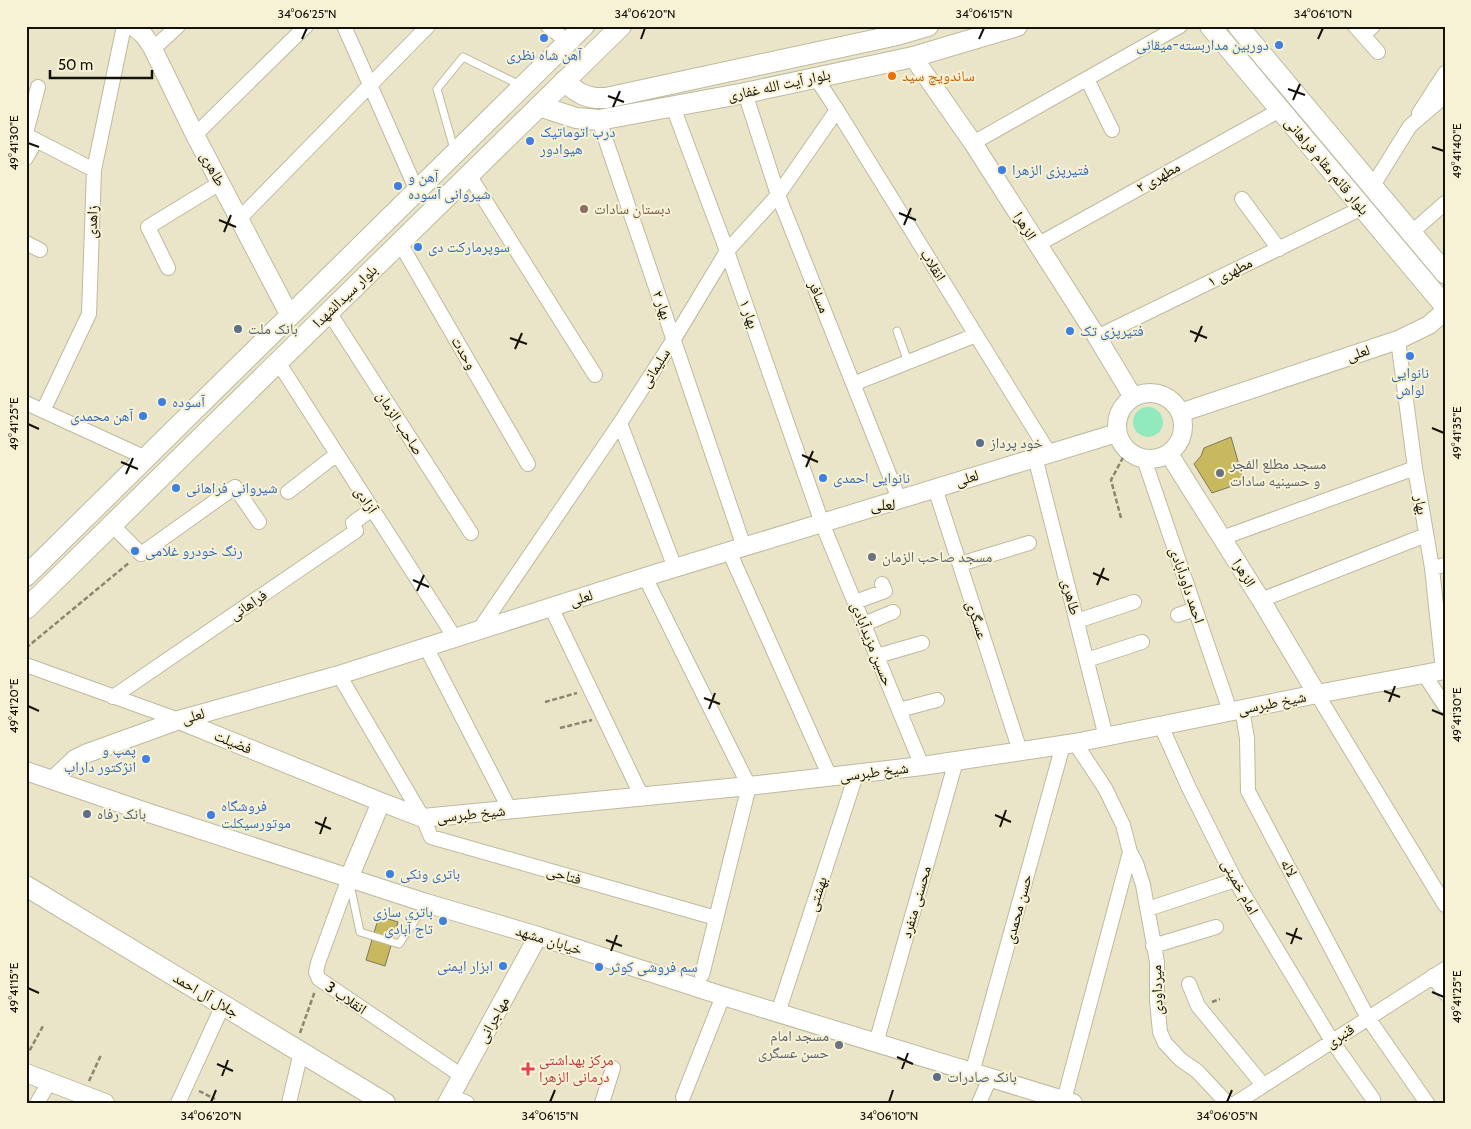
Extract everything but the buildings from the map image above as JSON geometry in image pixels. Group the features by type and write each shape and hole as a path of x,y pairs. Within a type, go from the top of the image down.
{"main road":[{"name":"بلوار سیدالشهدا","path":"26,576 584,26"},
{"name":"بلوار سیدالشهدا","path":"26,608 621,26"},
{"name":"بلوار آیت الله غفاری","path":"564,81 582,96 594,99 606,98 894,31 928,26"},
{"name":"بلوار آیت الله غفاری","path":"539,106 576,118 599,120 745,93 913,57 1017,26"},
{"name":"بلوار قائم مقام فراهانی","path":"1210,26 1445,306"},
{"name":"بلوار قائم مقام فراهانی","path":"1238,26 1445,273"},
{"path":"668,85 673,107"},
{"path":"455,153 469,175"},
{"name":"جلال آل احمد","path":"26,886 385,1103"}],"street":[{"name":"زاهدی","path":"43,411 89,314 94,170 124,26"},
{"name":"طاهری","path":"132,26 140,30 153,49 195,135 290,316"},
{"path":"153,49 178,26"},
{"path":"195,135 306,26"},
{"path":"344,26 417,191"},
{"path":"239,220 428,26"},
{"path":"548,26 568,42"},
{"path":"973,143 1180,26"},
{"path":"1364,29 1378,52"},
{"name":"الزهرا","path":"913,57 973,143 1097,336 1133,397"},
{"path":"1372,187 1445,73"},
{"name":"انقلاب","path":"816,78 838,110 976,335 1042,455"},
{"path":"1087,79 1112,130"},
{"path":"26,158 38,88"},
{"name":"مسافر","path":"745,93 778,195 898,499"},
{"path":"1410,126 1445,96"},
{"name":"بهار ۱","path":"673,107 822,523"},
{"name":"سلیمانی","path":"479,630 620,424 674,339 726,251 778,195 838,110"},
{"name":"مطهری ۲","path":"1037,245 1280,110"},
{"name":"بهار ۲","path":"599,120 674,339 737,549 830,778"},
{"path":"29,136 94,170"},
{"path":"469,175 595,375"},
{"path":"168,268 148,227 220,183"},
{"path":"1242,199 1279,249"},
{"path":"1411,233 1445,203"},
{"name":"مطهری ۱","path":"1097,336 1362,208"},
{"path":"26,243 40,250"},
{"name":"وحدت","path":"400,243 528,464"},
{"name":"لعلی","path":"1180,413 1398,340 1429,325 1445,311"},
{"name":"صاحب الزمان","path":"329,312 471,533"},
{"path":"853,384 976,335"},
{"name":"بهار","path":"1398,340 1426,535 1438,567 1444,670"},
{"name":"آزادی","path":"278,362 455,638"},
{"path":"1151,392 1161,394 1169,398 1176,405 1180,413 1183,432 1178,444 1169,454 1157,459 1144,459 1127,450 1119,439 1117,433 1118,416 1126,402 1133,397 1151,392"},
{"path":"26,403 146,458"},
{"path":"620,424 675,568"},
{"name":"لعلی","path":"53,780 75,759 85,754 179,720 339,675 645,577 1117,433"},
{"path":"288,492 337,454"},
{"name":"الزهرا","path":"1169,454 1261,600 1317,694"},
{"name":"طاهری","path":"1042,455 1077,621 1106,737"},
{"name":"احمد داودآبادی","path":"1144,459 1195,609 1236,710"},
{"path":"1222,538 1415,468"},
{"path":"112,525 141,554 235,486 259,522"},
{"name":"عسگری","path":"935,488 1020,751"},
{"name":"فراهانی","path":"113,697 356,531 353,523 372,509"},
{"name":"حسین مزیدآبادی","path":"822,523 922,766"},
{"path":"1261,600 1426,535"},
{"path":"960,564 1029,543"},
{"path":"645,577 749,786 702,975"},
{"path":"855,602 885,591 882,584"},
{"path":"1077,621 1134,602"},
{"path":"551,607 642,797"},
{"path":"1178,614 1195,609"},
{"path":"864,624 893,612"},
{"path":"1086,660 1142,642"},
{"path":"877,656 922,643"},
{"path":"426,648 510,810"},
{"name":"فضیلت","path":"26,666 179,720 381,802"},
{"name":"شیخ طبرسی","path":"381,802 423,818 856,775 1069,744 1444,670"},
{"path":"1424,674 1445,706"},
{"path":"339,675 423,818"},
{"path":"1317,694 1445,904"},
{"path":"899,710 937,700"},
{"name":"لاله","path":"1236,710 1246,738 1248,791 1368,1018 1428,1103"},
{"name":"امام خمینی","path":"1161,726 1189,788 1235,880 1332,1041 1372,1099"},
{"name":"میرداودی","path":"1069,744 1104,788 1123,826 1130,852 1136,863 1143,885 1157,962 1158,1021 1160,1032 1165,1043 1180,1060 1197,1071 1227,1103"},
{"name":"حسن محمدی","path":"972,1072 1069,744"},
{"name":"محسنی منفرد","path":"876,1043 956,761"},
{"name":"خیابان مشهد","path":"26,771 426,903 538,936 778,1013 1069,1101"},
{"name":"بهشتی","path":"778,1013 856,775"},
{"path":"349,878 381,802"},
{"name":"فتاحی","path":"423,818 430,837 716,918"},
{"name":"میرداودی","path":"1069,1101 1130,852"},
{"name":"انقلاب 3","path":"349,878 318,963 316,972 319,979 462,1076"},
{"path":"1148,909 1235,880"},
{"path":"1153,946 1216,927"},
{"name":"مهاجرانی","path":"455,1101 462,1076 538,936"},
{"path":"1439,973 1445,993"},
{"name":"قنبری","path":"1236,1103 1439,973"},
{"path":"1189,984 1198,1006 1263,1085"},
{"path":"683,1097 723,996"},
{"path":"178,1103 223,1005"},
{"path":"289,1103 298,1050"},
{"path":"602,1103 613,1068"},
{"path":"26,1073 105,1103"},
{"path":"978,1103 990,1078"},
{"path":"36,1103 50,1081"}],"lane":[{"path":"455,153 437,89 463,57 523,86"},
{"path":"897,331 908,362"},
{"path":"349,878 360,932 399,944 426,903"}],"path":[{"path":"1121,518 1111,480 1127,450"},
{"path":"26,648 141,554"},
{"path":"545,702 591,690"},
{"path":"560,728 604,718"},
{"path":"298,1050 319,979"},
{"path":"26,1057 43,1026"},
{"path":"83,1094 101,1055"},
{"path":"186,1085 215,1099"}],"green space":[{"path":"1148,407 1159,411 1163,422 1159,433 1148,437 1137,433 1133,422 1137,411"}],"place":[{"name":"آهن شاه نظری","path":"544,38"},
{"name":"دوربین مداربسته-میقانی","path":"1279,45"},
{"name":"ساندویچ سید","path":"892,76"},
{"name":"درب اتوماتیک هیوادور","path":"530,141"},
{"name":"فتیرپزی الزهرا","path":"1002,170"},
{"name":"آهن و شیروانی آسوده","path":"398,186"},
{"name":"دبستان سادات","path":"584,209"},
{"name":"سوپرمارکت دی","path":"418,247"},
{"name":"بانک ملت","path":"238,329"},
{"name":"فتیرپزی تک","path":"1070,331"},
{"name":"نانوایی لواش","path":"1410,356"},
{"name":"آسوده","path":"162,402"},
{"name":"آهن محمدی","path":"143,416"},
{"name":"خود پرداز","path":"980,443"},
{"name":"مسجد مطلع الفجر و حسینیه سادات","path":"1220,473"},
{"name":"نانوایی احمدی","path":"823,478"},
{"name":"شیروانی فراهانی","path":"176,488"},
{"name":"رنگ خودرو غلامی","path":"135,551"},
{"name":"مسجد صاحب الزمان","path":"872,557"},
{"name":"پمپ و انژکتور داراب","path":"146,759"},
{"name":"بانک رفاه","path":"87,814"},
{"name":"فروشگاه موتورسیکلت","path":"211,815"},
{"name":"باتری ونکی","path":"390,874"},
{"name":"باتری سازی تاج آبادی","path":"443,921"},
{"name":"ابزار ایمنی","path":"503,966"},
{"name":"سم فروشی کوثر","path":"599,967"},
{"name":"مسجد امام حسن عسگری","path":"839,1045"},
{"name":"مرکز بهداشتی درمانی الزهرا","path":"528,1069"},
{"name":"بانک صادرات","path":"937,1077"}],"district":[{"name":"لعلی","path":"883,504"}]}
